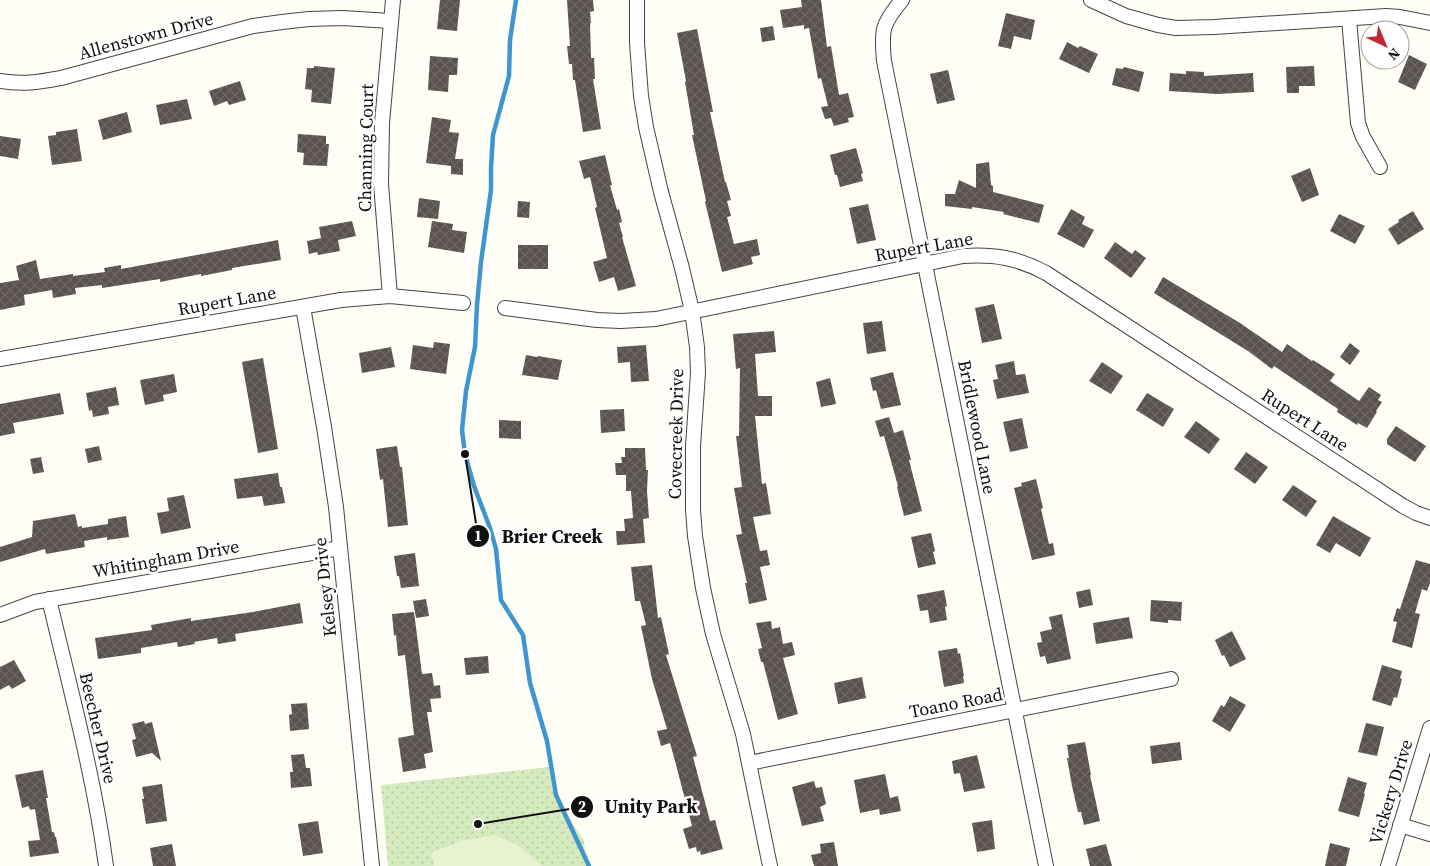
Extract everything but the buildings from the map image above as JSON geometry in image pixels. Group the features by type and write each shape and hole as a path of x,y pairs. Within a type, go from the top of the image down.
{"street":[{"name":"Channing Court","path":"390,296 381,184 382,124 393,0"},
{"name":"Covecreek Drive","path":"637,0 638,60 646,127 692,312 696,347 698,373 693,446 695,536 703,588 713,634 743,734 770,866"},
{"name":"Bridlewood Lane","path":"902,0 885,24 882,43 884,61 1046,866"},
{"path":"1091,0 1126,16 1176,28 1386,16 1430,23"},
{"name":"Allenstown Drive","path":"0,81 16,84 61,78 253,26 342,18 391,21"},
{"path":"1349,19 1358,123 1363,137 1380,168"},
{"name":"Rupert Lane","path":"505,308 597,320 656,319 963,256 997,256 1015,260 1031,265 1046,273 1403,506 1430,518"},
{"name":"Rupert Lane","path":"0,359 342,300 390,296 463,302"},
{"name":"Kelsey Drive","path":"303,307 336,507 372,866"},
{"name":"Whitingham Drive","path":"0,616 20,607 49,599 340,548"},
{"name":"Beecher Drive","path":"49,599 88,768 106,866"},
{"name":"Toano Road","path":"749,763 1171,679"},
{"name":"Vickery Drive","path":"1388,866 1430,728"},
{"path":"1400,825 1430,834"}],"green space":[{"path":"549,767 553,791 561,807 584,840 586,859 589,866 388,866 381,785"},
{"path":"495,835 516,844 542,866 434,866 431,853 461,841"}],"waterway":[{"path":"516,0 510,40 509,76 493,135 491,190 481,262 475,347 466,391 462,430 465,454 474,486 496,549 501,600 523,635 530,683 547,741 556,795 589,866"}],"place":[{"name":"Brier Creek","path":"465,454"},
{"name":"Unity Park","path":"478,824"}]}
